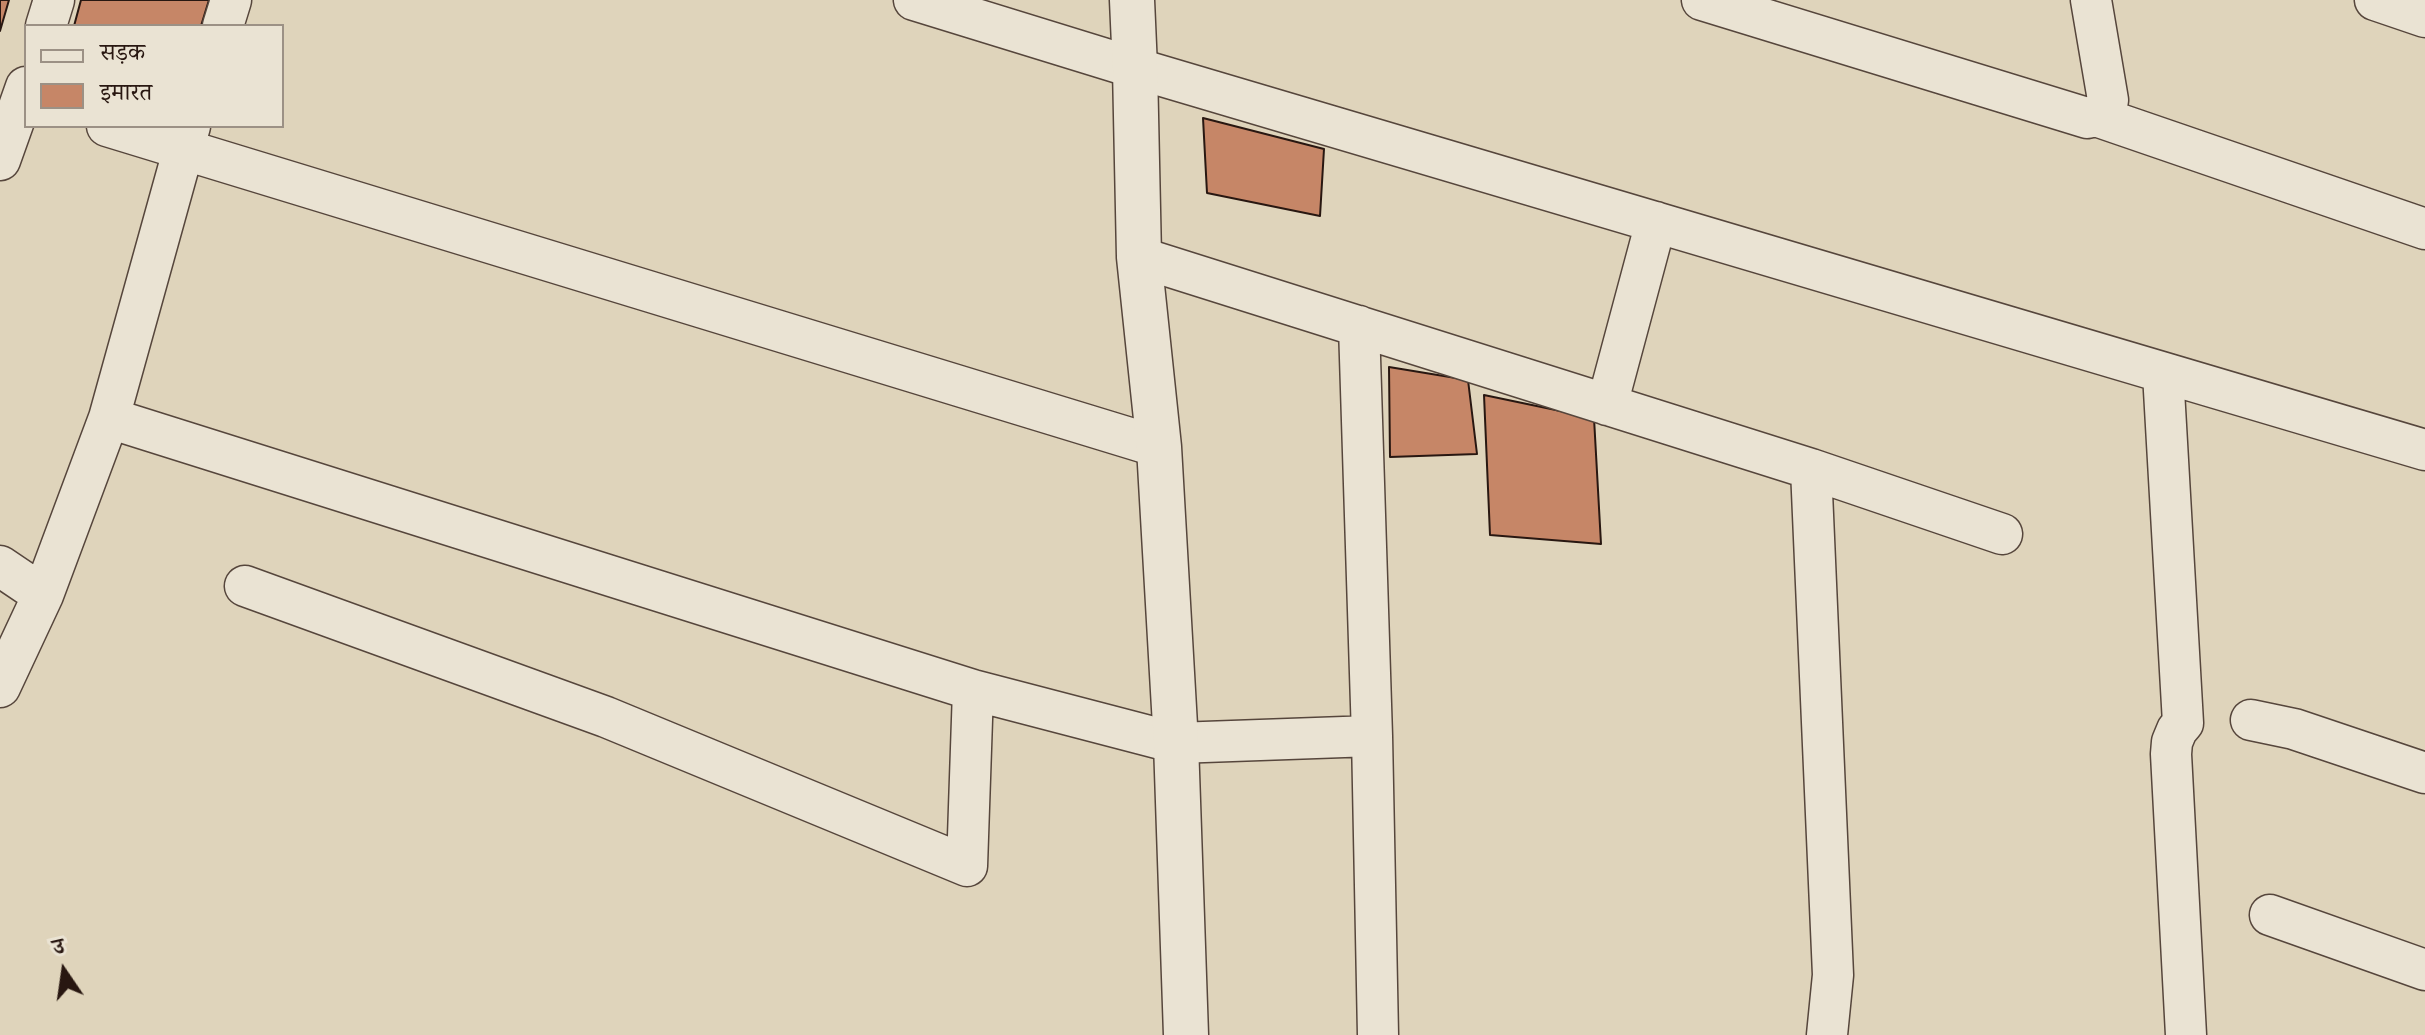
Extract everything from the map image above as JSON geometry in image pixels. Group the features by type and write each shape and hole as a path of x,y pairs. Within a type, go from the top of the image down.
{"street":[{"path":"47,24 54,0"},
{"path":"224,24 231,0"},
{"path":"914,0 2425,450"},
{"path":"1132,0 1139,257 1159,447 1176,743 1186,1035"},
{"path":"1702,0 2087,118 2106,111 2108,100 2091,0"},
{"path":"2375,0 2425,17"},
{"path":"0,160 18,95"},
{"path":"2096,116 2425,229"},
{"path":"120,128 186,138 1159,447"},
{"path":"0,687 43,595 109,418 186,138"},
{"path":"1607,405 1656,222"},
{"path":"1139,257 1811,469 2002,534"},
{"path":"1359,326 1378,1035"},
{"path":"2163,373 2183,723 2172,742 2171,754 2186,1035"},
{"path":"109,418 973,690 1176,743 1372,736"},
{"path":"1811,469 1833,975 1827,1035"},
{"path":"0,566 43,595"},
{"path":"245,586 606,717 967,866 973,690"},
{"path":"2251,720 2294,729 2425,773"},
{"path":"2270,915 2425,970"}],"building":[{"path":"0,0 9,0 0,31"},
{"path":"81,0 209,0 202,24 75,24"},
{"path":"1203,118 1324,149 1320,216 1207,193"},
{"path":"1389,367 1468,380 1477,454 1390,457"},
{"path":"1484,395 1594,418 1601,544 1490,535"}]}
